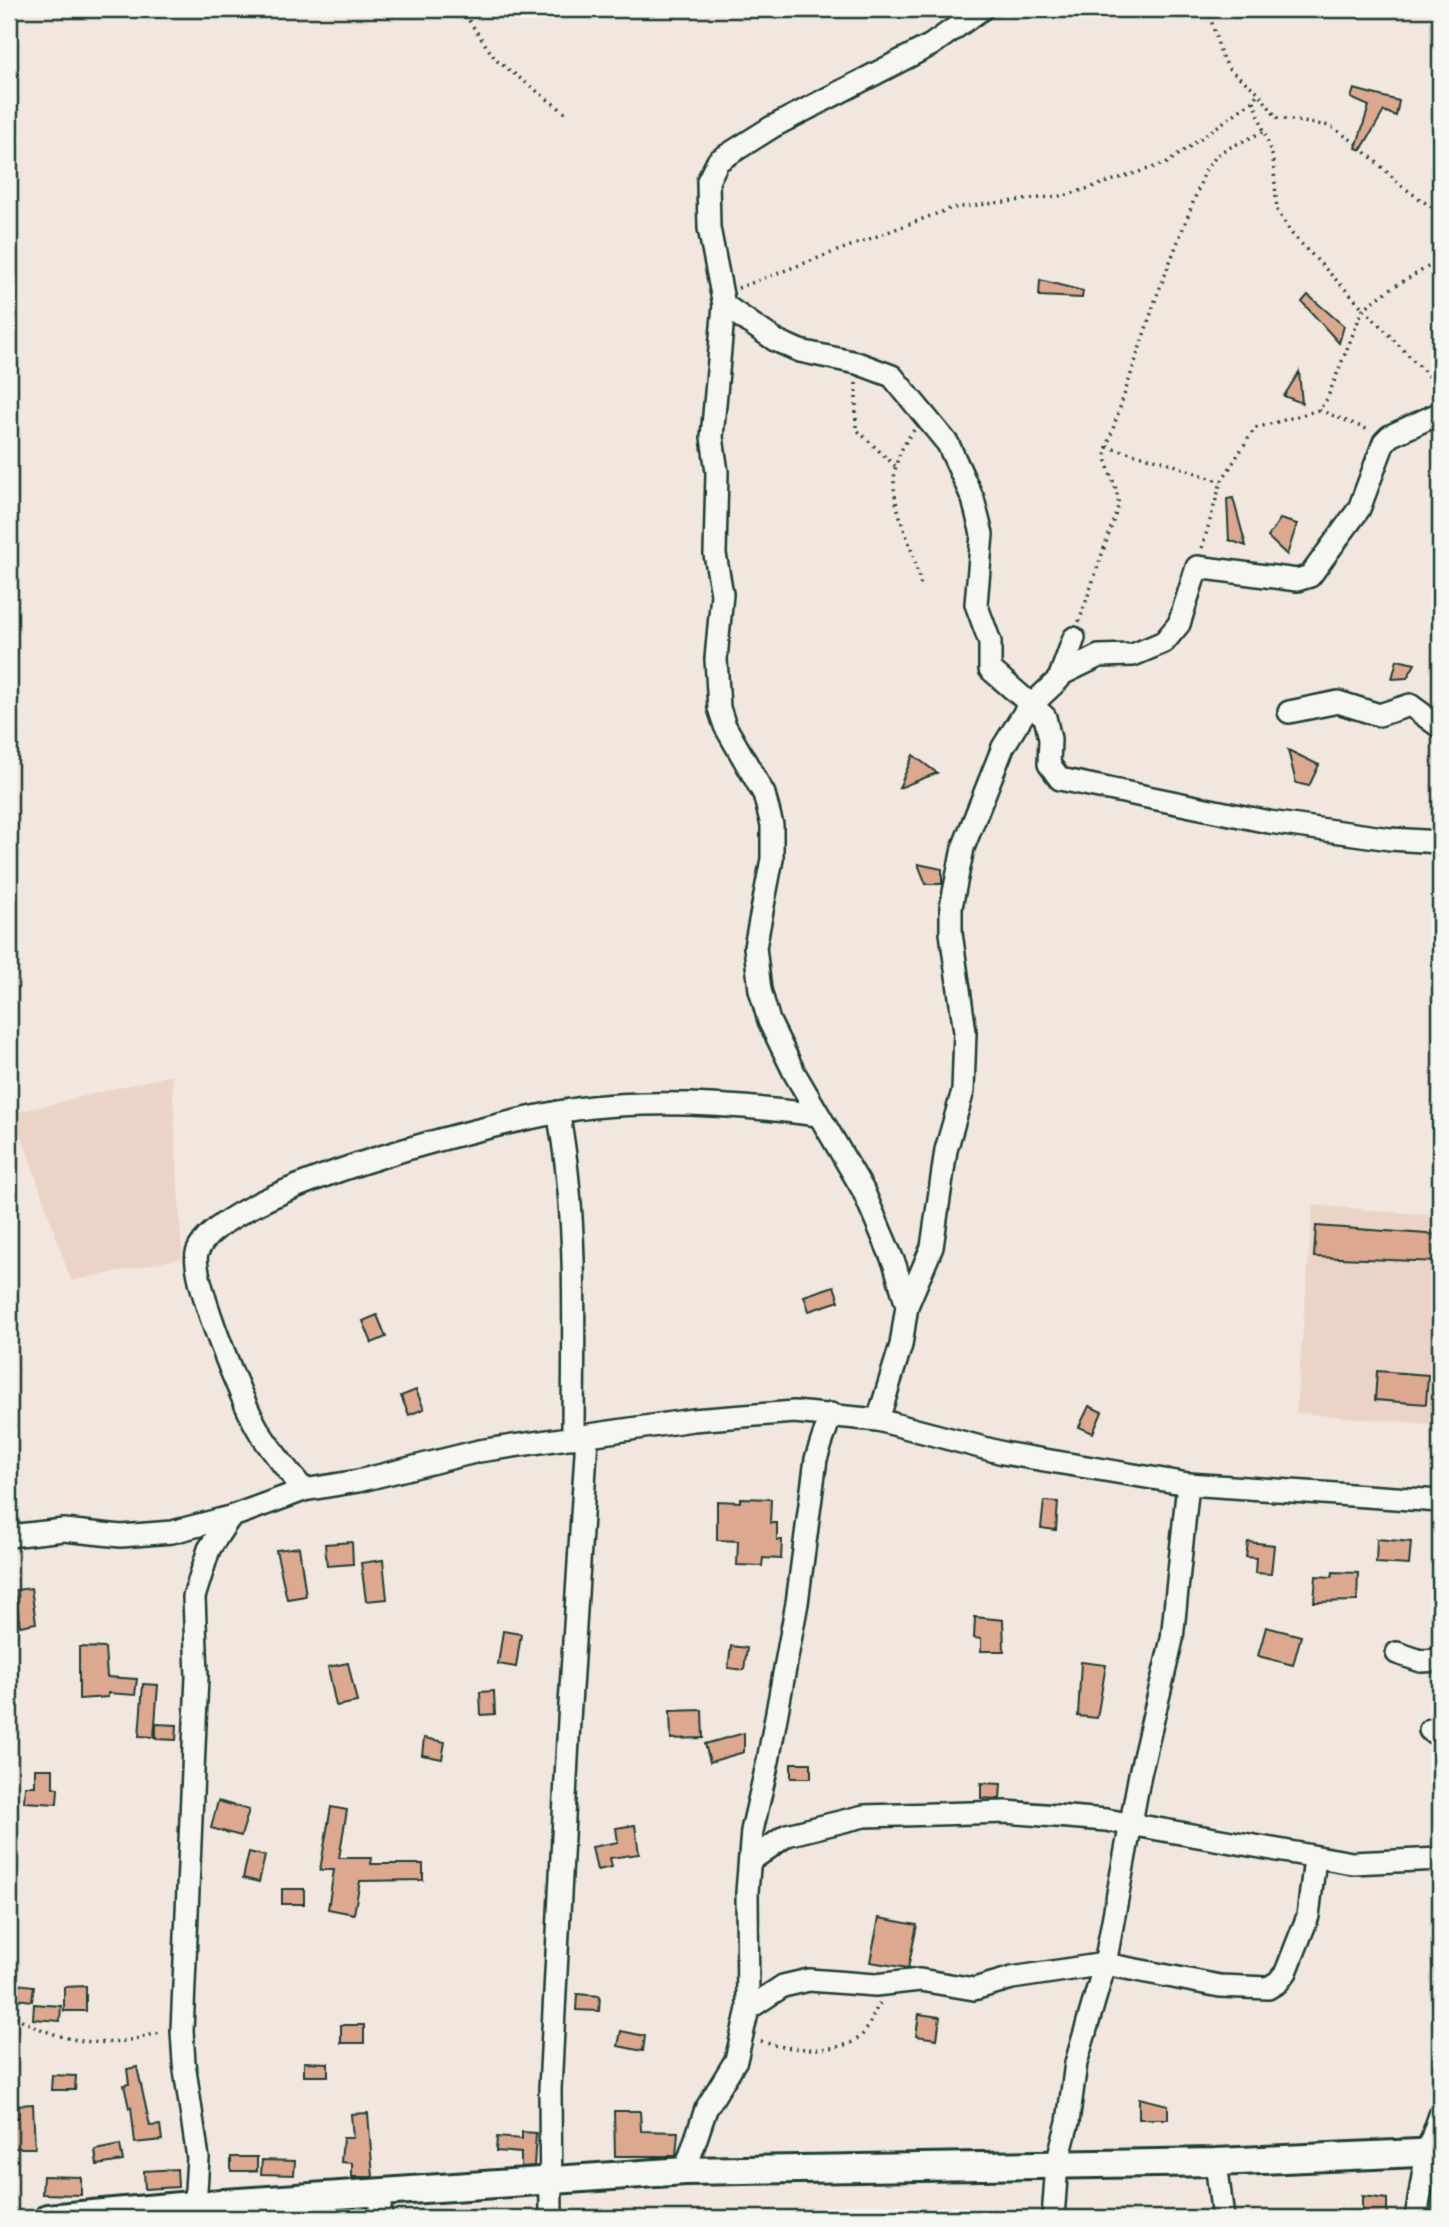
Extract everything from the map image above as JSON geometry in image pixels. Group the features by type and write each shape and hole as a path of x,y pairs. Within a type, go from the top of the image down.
{"street":[{"path":"907,1306 879,1224 863,1190 818,1115 774,1031 760,990 755,947 772,859 772,825 764,794 725,726 719,708 716,659 722,594 715,554 717,472 712,437 724,299 709,217 708,181 718,161 772,127 931,45 982,9"},
{"path":"724,299 775,340 800,351 857,363 892,376 948,444 973,499 979,524 982,542 976,604 990,642 990,669 998,679 1032,703 1049,725 1049,764 1054,773 1065,782 1269,822 1390,839 1440,842"},
{"path":"877,1420 901,1345 907,1306 932,1247 946,1150 963,1091 965,1032 951,933 955,883 963,848 1003,747 1032,703 1062,674 1099,656 1133,655 1164,642 1179,624 1197,567 1297,580 1310,576 1359,509 1371,485 1380,451 1390,436 1440,413"},
{"path":"1062,674 1074,638"},
{"path":"1289,712 1328,702 1348,704 1361,711 1379,715 1410,705 1440,727"},
{"path":"304,1490 258,1429 242,1396 196,1268 195,1261 201,1243 210,1233 296,1184 461,1135 558,1112 657,1103 716,1104 818,1115"},
{"path":"551,2218 550,2089 580,1437 570,1186 558,1112"},
{"path":"685,2171 702,2118 728,2077 748,2009 750,1861 755,1812 768,1761 796,1603 816,1459 831,1414"},
{"path":"9,1536 64,1530 146,1536 230,1517 304,1490 358,1481 479,1451 742,1415 831,1414 877,1420 1003,1452 1188,1484 1440,1501"},
{"path":"1053,2218 1057,2164 1068,2122 1076,2063 1105,1964 1172,1639 1188,1484"},
{"path":"186,2210 198,2158 182,2031 197,1676 194,1597 209,1549 230,1517"},
{"path":"1397,1653 1421,1661 1440,1660"},
{"path":"750,1861 787,1835 864,1816 1006,1812 1076,1816 1352,1863 1440,1859"},
{"path":"748,2009 783,1986 800,1981 898,1983 920,1980 974,1989 1012,1978 1105,1964 1220,1986 1252,1989 1274,1985 1293,1958 1308,1916 1315,1858"},
{"path":"1416,2218 1434,2152 1440,2115"},
{"path":"48,2218 186,2210 380,2206 551,2181 685,2171 1216,2162 1434,2152"},
{"path":"1216,2162 1223,2218"}],"path":[{"path":"461,9 496,60 567,114"},
{"path":"1208,9 1221,55 1230,70 1258,92 1278,118 1330,126 1356,143 1403,187 1440,213"},
{"path":"724,299 952,208 1067,195 1167,163 1254,100 1258,92"},
{"path":"1254,100 1273,158 1277,211 1292,234 1440,388"},
{"path":"1074,638 1118,507 1117,494 1105,462 1107,447 1156,298 1206,169 1220,152 1265,131"},
{"path":"1319,410 1327,399 1363,309 1393,287 1440,260"},
{"path":"857,363 853,416 856,429 895,466"},
{"path":"1197,567 1222,482 1255,428 1319,410 1390,436"},
{"path":"921,589 909,538 892,488 895,466 909,436 926,414"},
{"path":"1107,447 1166,462 1222,482"},
{"path":"743,2033 775,2047 792,2049 847,2044 861,2037 875,2009 898,1983"},
{"path":"9,2013 29,2025 74,2041 122,2041 182,2031"}],"shaded area":[{"path":"172,1075 182,1258 71,1281 14,1113"},
{"path":"1313,1205 1440,1216 1440,1425 1296,1413"}],"building":[{"path":"1354,89 1399,101 1396,116 1384,111 1361,150 1356,148 1369,106 1351,98"},
{"path":"1040,280 1083,291 1082,298 1039,296"},
{"path":"1308,295 1344,326 1339,343 1302,302"},
{"path":"1299,372 1302,403 1284,396"},
{"path":"1233,498 1246,546 1229,540 1227,499"},
{"path":"1280,519 1297,524 1287,555 1268,537"},
{"path":"1397,660 1415,664 1407,678 1392,679"},
{"path":"1288,750 1319,765 1309,786 1296,783"},
{"path":"913,755 937,773 899,788"},
{"path":"918,864 942,869 942,884 926,884"},
{"path":"1316,1226 1440,1235 1440,1262 1314,1257"},
{"path":"834,1286 839,1301 809,1311 804,1296"},
{"path":"377,1315 386,1337 372,1343 363,1321"},
{"path":"1377,1371 1428,1375 1426,1404 1375,1400"},
{"path":"416,1390 424,1409 409,1415 401,1396"},
{"path":"1089,1406 1102,1412 1093,1433 1079,1427"},
{"path":"740,1498 771,1499 770,1523 777,1523 777,1540 782,1540 781,1559 763,1558 762,1566 737,1565 738,1541 717,1540 717,1501 740,1502"},
{"path":"1044,1501 1058,1502 1056,1530 1041,1528"},
{"path":"1377,1539 1411,1542 1409,1565 1376,1563"},
{"path":"352,1542 353,1564 327,1566 325,1544"},
{"path":"1248,1542 1274,1545 1271,1574 1255,1573 1256,1558 1246,1557"},
{"path":"299,1547 306,1596 287,1599 276,1550"},
{"path":"383,1560 387,1599 366,1601 361,1563"},
{"path":"1333,1572 1358,1573 1357,1601 1314,1602 1316,1576 1332,1577"},
{"path":"31,1588 36,1623 20,1626 15,1590"},
{"path":"975,1617 1003,1620 1004,1651 981,1651 981,1639 974,1638"},
{"path":"1266,1627 1301,1636 1293,1665 1258,1656"},
{"path":"503,1631 521,1634 516,1667 498,1664"},
{"path":"731,1646 747,1648 744,1670 728,1668"},
{"path":"79,1647 105,1648 107,1677 137,1679 135,1695 108,1693 108,1697 79,1699"},
{"path":"1081,1662 1106,1665 1097,1718 1078,1716"},
{"path":"348,1663 357,1702 336,1706 328,1667"},
{"path":"143,1684 158,1685 154,1737 139,1736"},
{"path":"494,1691 495,1714 481,1715 480,1692"},
{"path":"702,1710 703,1738 671,1739 670,1711"},
{"path":"156,1724 177,1725 176,1740 156,1739"},
{"path":"744,1733 744,1752 710,1762 705,1744"},
{"path":"424,1738 445,1742 442,1759 422,1755"},
{"path":"791,1763 811,1763 811,1778 791,1778"},
{"path":"35,1769 53,1769 53,1787 58,1788 57,1804 24,1802 25,1786 35,1786"},
{"path":"981,1783 1001,1784 1000,1799 981,1798"},
{"path":"218,1801 249,1810 241,1836 211,1828"},
{"path":"331,1807 347,1810 339,1858 372,1858 371,1864 423,1864 423,1880 360,1881 354,1914 328,1909 334,1870 320,1870"},
{"path":"635,1825 639,1854 610,1858 612,1867 597,1870 592,1847 618,1842 616,1828"},
{"path":"249,1852 265,1856 259,1882 243,1878"},
{"path":"282,1889 304,1889 304,1904 282,1904"},
{"path":"879,1918 917,1925 908,1968 870,1962"},
{"path":"9,1983 34,1986 32,2001 9,1998"},
{"path":"86,1986 86,2011 64,2011 64,1987"},
{"path":"577,1994 600,1996 599,2011 576,2010"},
{"path":"34,2004 61,2006 60,2021 33,2019"},
{"path":"919,2014 940,2017 937,2039 916,2036"},
{"path":"341,2025 364,2025 364,2043 341,2043"},
{"path":"621,2031 645,2036 643,2051 618,2046"},
{"path":"304,2062 328,2063 328,2076 304,2076"},
{"path":"137,2067 150,2126 160,2125 162,2140 135,2143 131,2107 129,2108 124,2085 129,2084 127,2069"},
{"path":"52,2075 76,2076 75,2090 51,2090"},
{"path":"1139,2098 1168,2105 1168,2119 1139,2119"},
{"path":"33,2104 35,2148 9,2148 9,2118 19,2118 19,2105"},
{"path":"614,2111 640,2111 641,2131 678,2132 676,2156 615,2156"},
{"path":"368,2113 373,2177 352,2177 352,2163 341,2162 343,2138 353,2138 351,2114"},
{"path":"522,2132 536,2133 534,2166 521,2167 521,2153 496,2151 497,2137 522,2139"},
{"path":"120,2145 123,2161 97,2165 95,2150"},
{"path":"231,2157 257,2157 257,2171 231,2171"},
{"path":"262,2160 295,2161 294,2175 261,2174"},
{"path":"177,2169 178,2187 145,2189 144,2171"},
{"path":"43,2176 81,2177 81,2195 42,2194"},
{"path":"1362,2196 1387,2199 1387,2218 1362,2218"}]}
